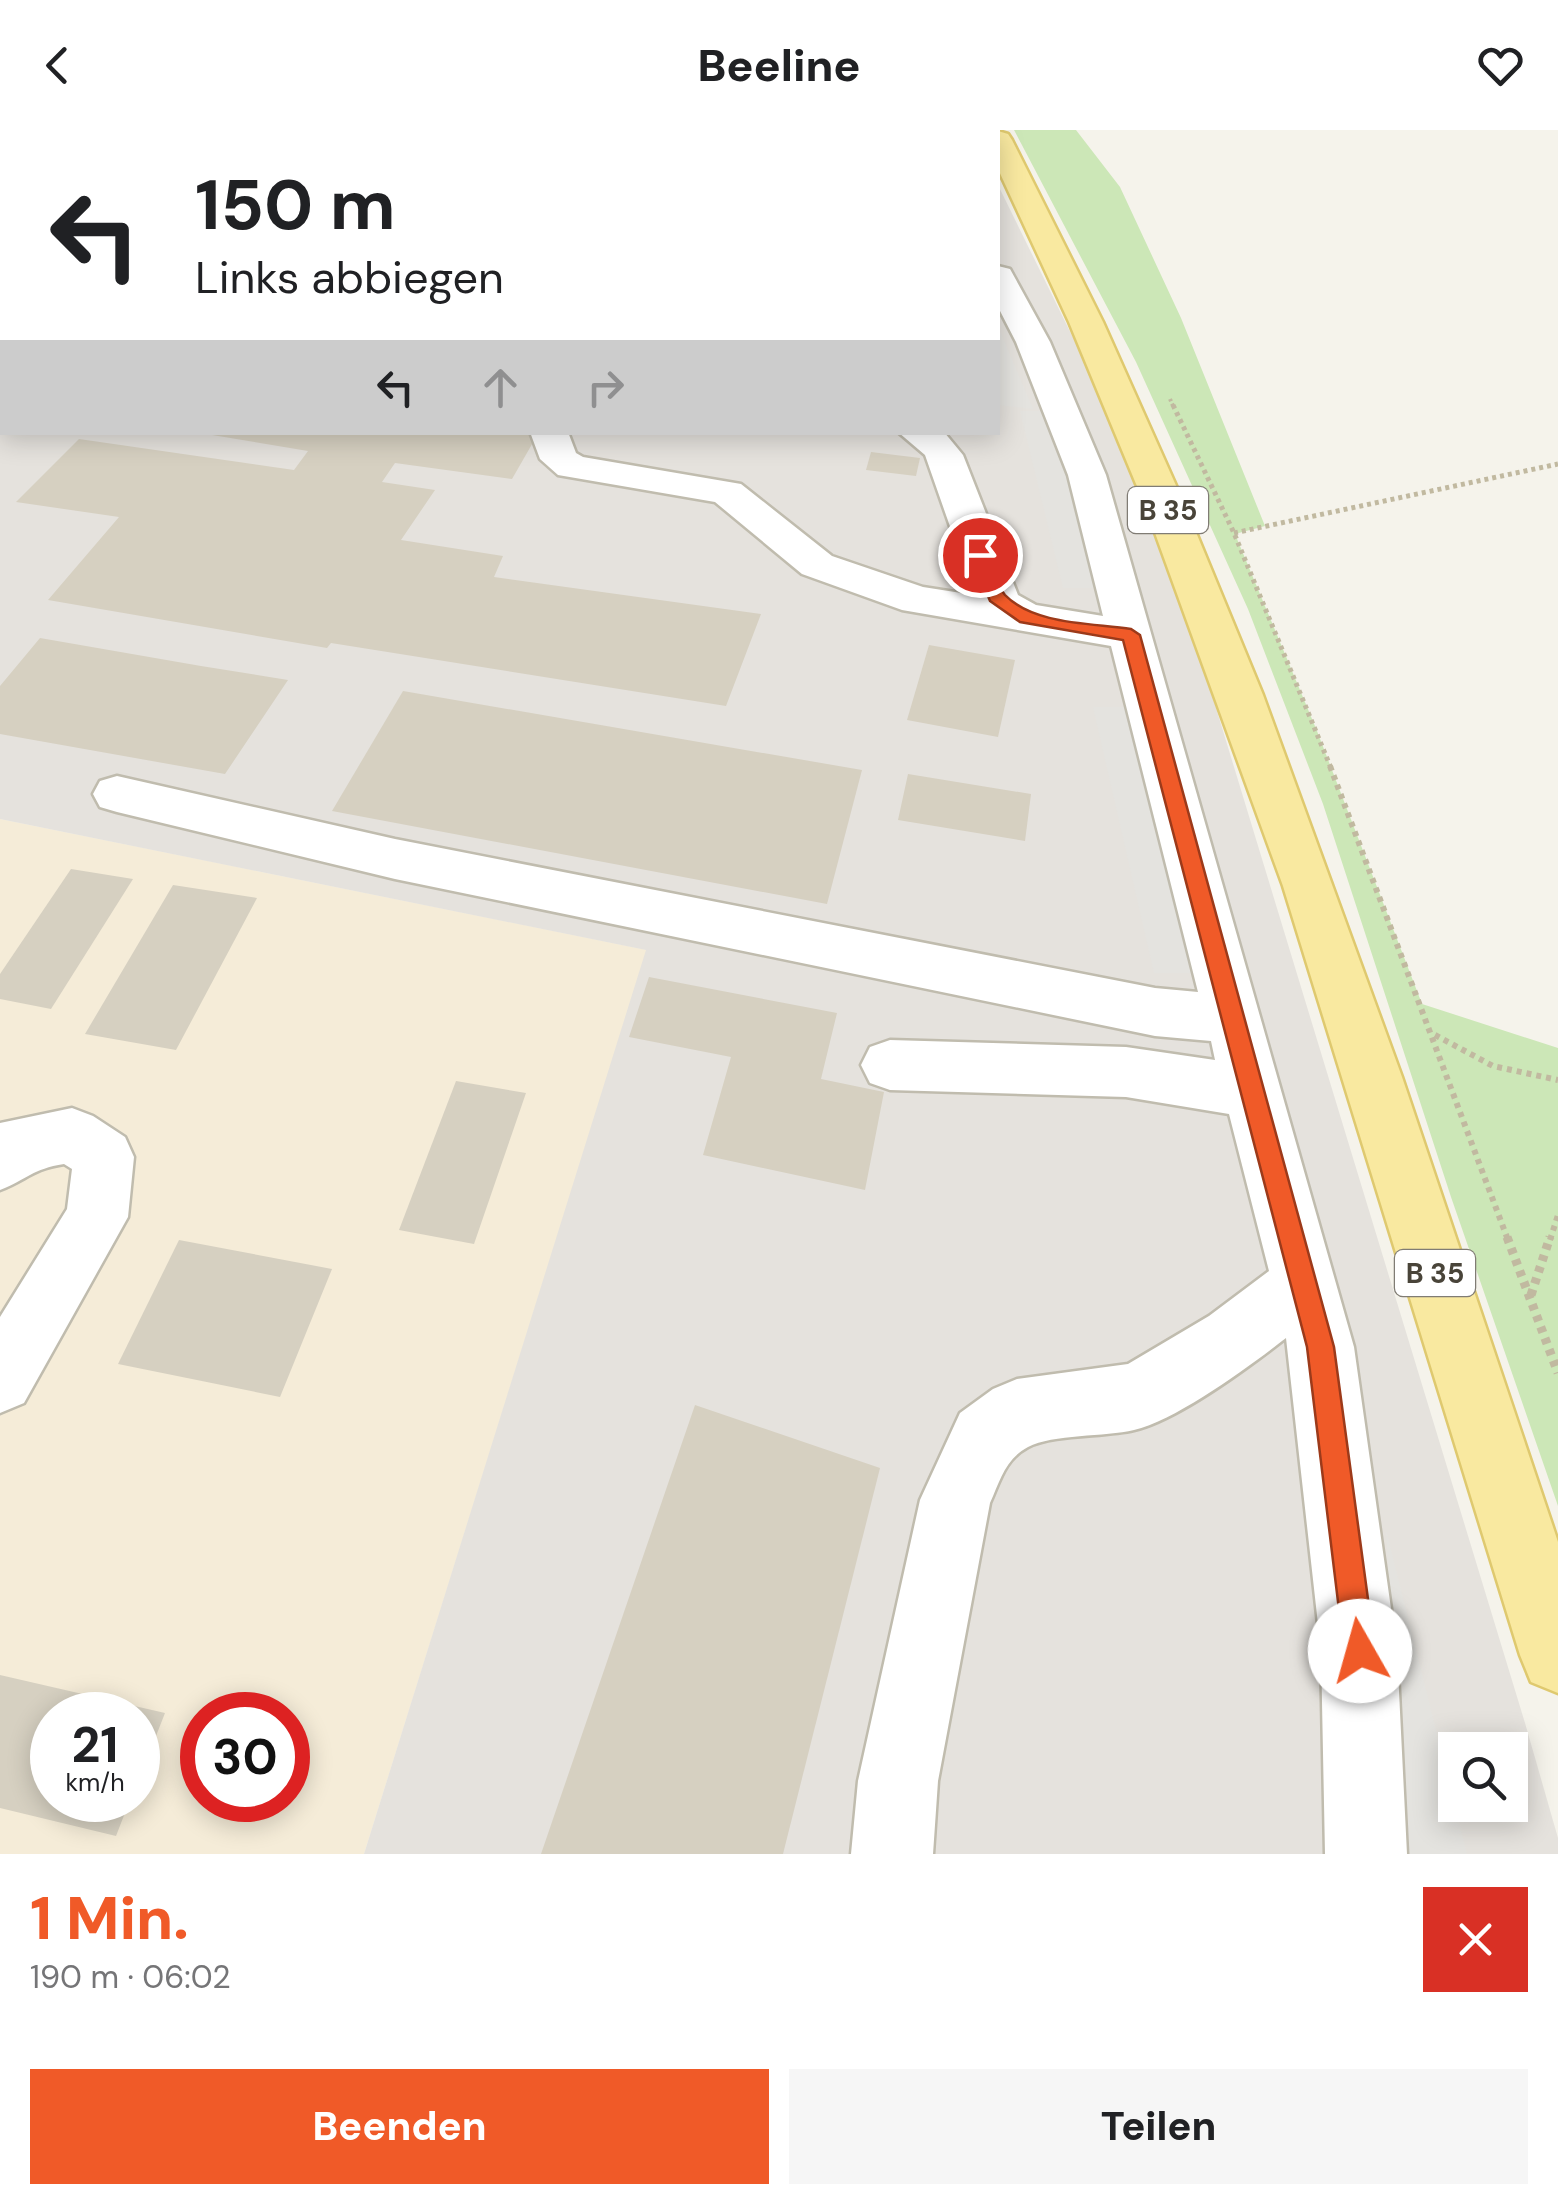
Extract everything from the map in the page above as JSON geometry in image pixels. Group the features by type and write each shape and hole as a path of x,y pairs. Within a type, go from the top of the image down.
{"main road":[{"name":"B 35","path":"1000,144 1125,403 1299,853 1558,1655"}],"street":[{"path":"1000,280 1045,370 1087,475 1321,1347 1360,1651 1366,1854"},
{"path":"550,435 560,459 572,467 727,492 817,565 917,600 1131,635"},
{"path":"921,435 938,445 944,455 996,596 1026,618"},
{"path":"118,794 395,859 1154,1012 1234,1018"},
{"path":"890,1065 1126,1072 1253,1092"},
{"path":"0,1162 18,1144 72,1135 104,1157 97,1217 2,1368"},
{"path":"892,1854 898,1781 955,1500 984,1437 1017,1414 1137,1396 1232,1339 1304,1284"}],"path":[{"path":"1234,533 1558,464"},
{"path":"1432,1034 1498,1071 1558,1080"},
{"path":"1558,1216 1530,1297 1558,1373"}],"shaded area":[{"path":"1000,189 1083,358 1185,606 1528,1732 1438,1732 1438,1822 1528,1822 1528,1733 1558,1838 1558,1854 364,1854 646,950 0,819 0,435 1000,435"},
{"path":"1000,332 1033,409 1000,405"},
{"path":"1020,411 1050,411 1098,588 1063,588"},
{"path":"1093,707 1131,707 1200,973 1154,973"},
{"path":"0,819 647,950 364,1854 0,1854"},
{"path":"1386,1530 1438,1738 1438,1822 1459,1822 1467,1854 1403,1854"}],"green space":[{"path":"1014,130 1076,130 1120,187 1181,318 1265,526 1235,534 1317,731 1422,1004 1558,1048 1558,1506 1451,1197 1323,804 1248,609 1136,362"}],"building":[{"path":"212,435 537,435 512,479 395,463 382,482 435,490 401,540 503,556 494,577 761,614 726,706 331,643 327,648 48,600 119,517 16,502 79,439 294,470 308,451"},
{"path":"871,452 920,458 916,476 866,470"},
{"path":"40,638 288,680 225,774 0,734 0,686"},
{"path":"929,645 1015,660 998,737 907,720"},
{"path":"403,691 862,770 827,904 332,811"},
{"path":"908,774 1031,794 1025,841 898,820"},
{"path":"71,869 133,879 51,1009 0,999 0,974"},
{"path":"173,885 257,898 176,1050 85,1034"},
{"path":"649,977 837,1013 821,1079 884,1092 865,1190 703,1155 731,1057 629,1037"},
{"path":"456,1081 526,1093 474,1244 399,1230"},
{"path":"179,1240 332,1269 280,1397 118,1364"},
{"path":"695,1405 880,1468 783,1854 541,1854"},
{"path":"0,1675 74,1692 30,1692 30,1815 0,1808"},
{"path":"58,1822 121,1822 116,1836"}],"route":[{"path":"980,555 996,596 1026,618 1131,635 1321,1347 1360,1651"}]}
